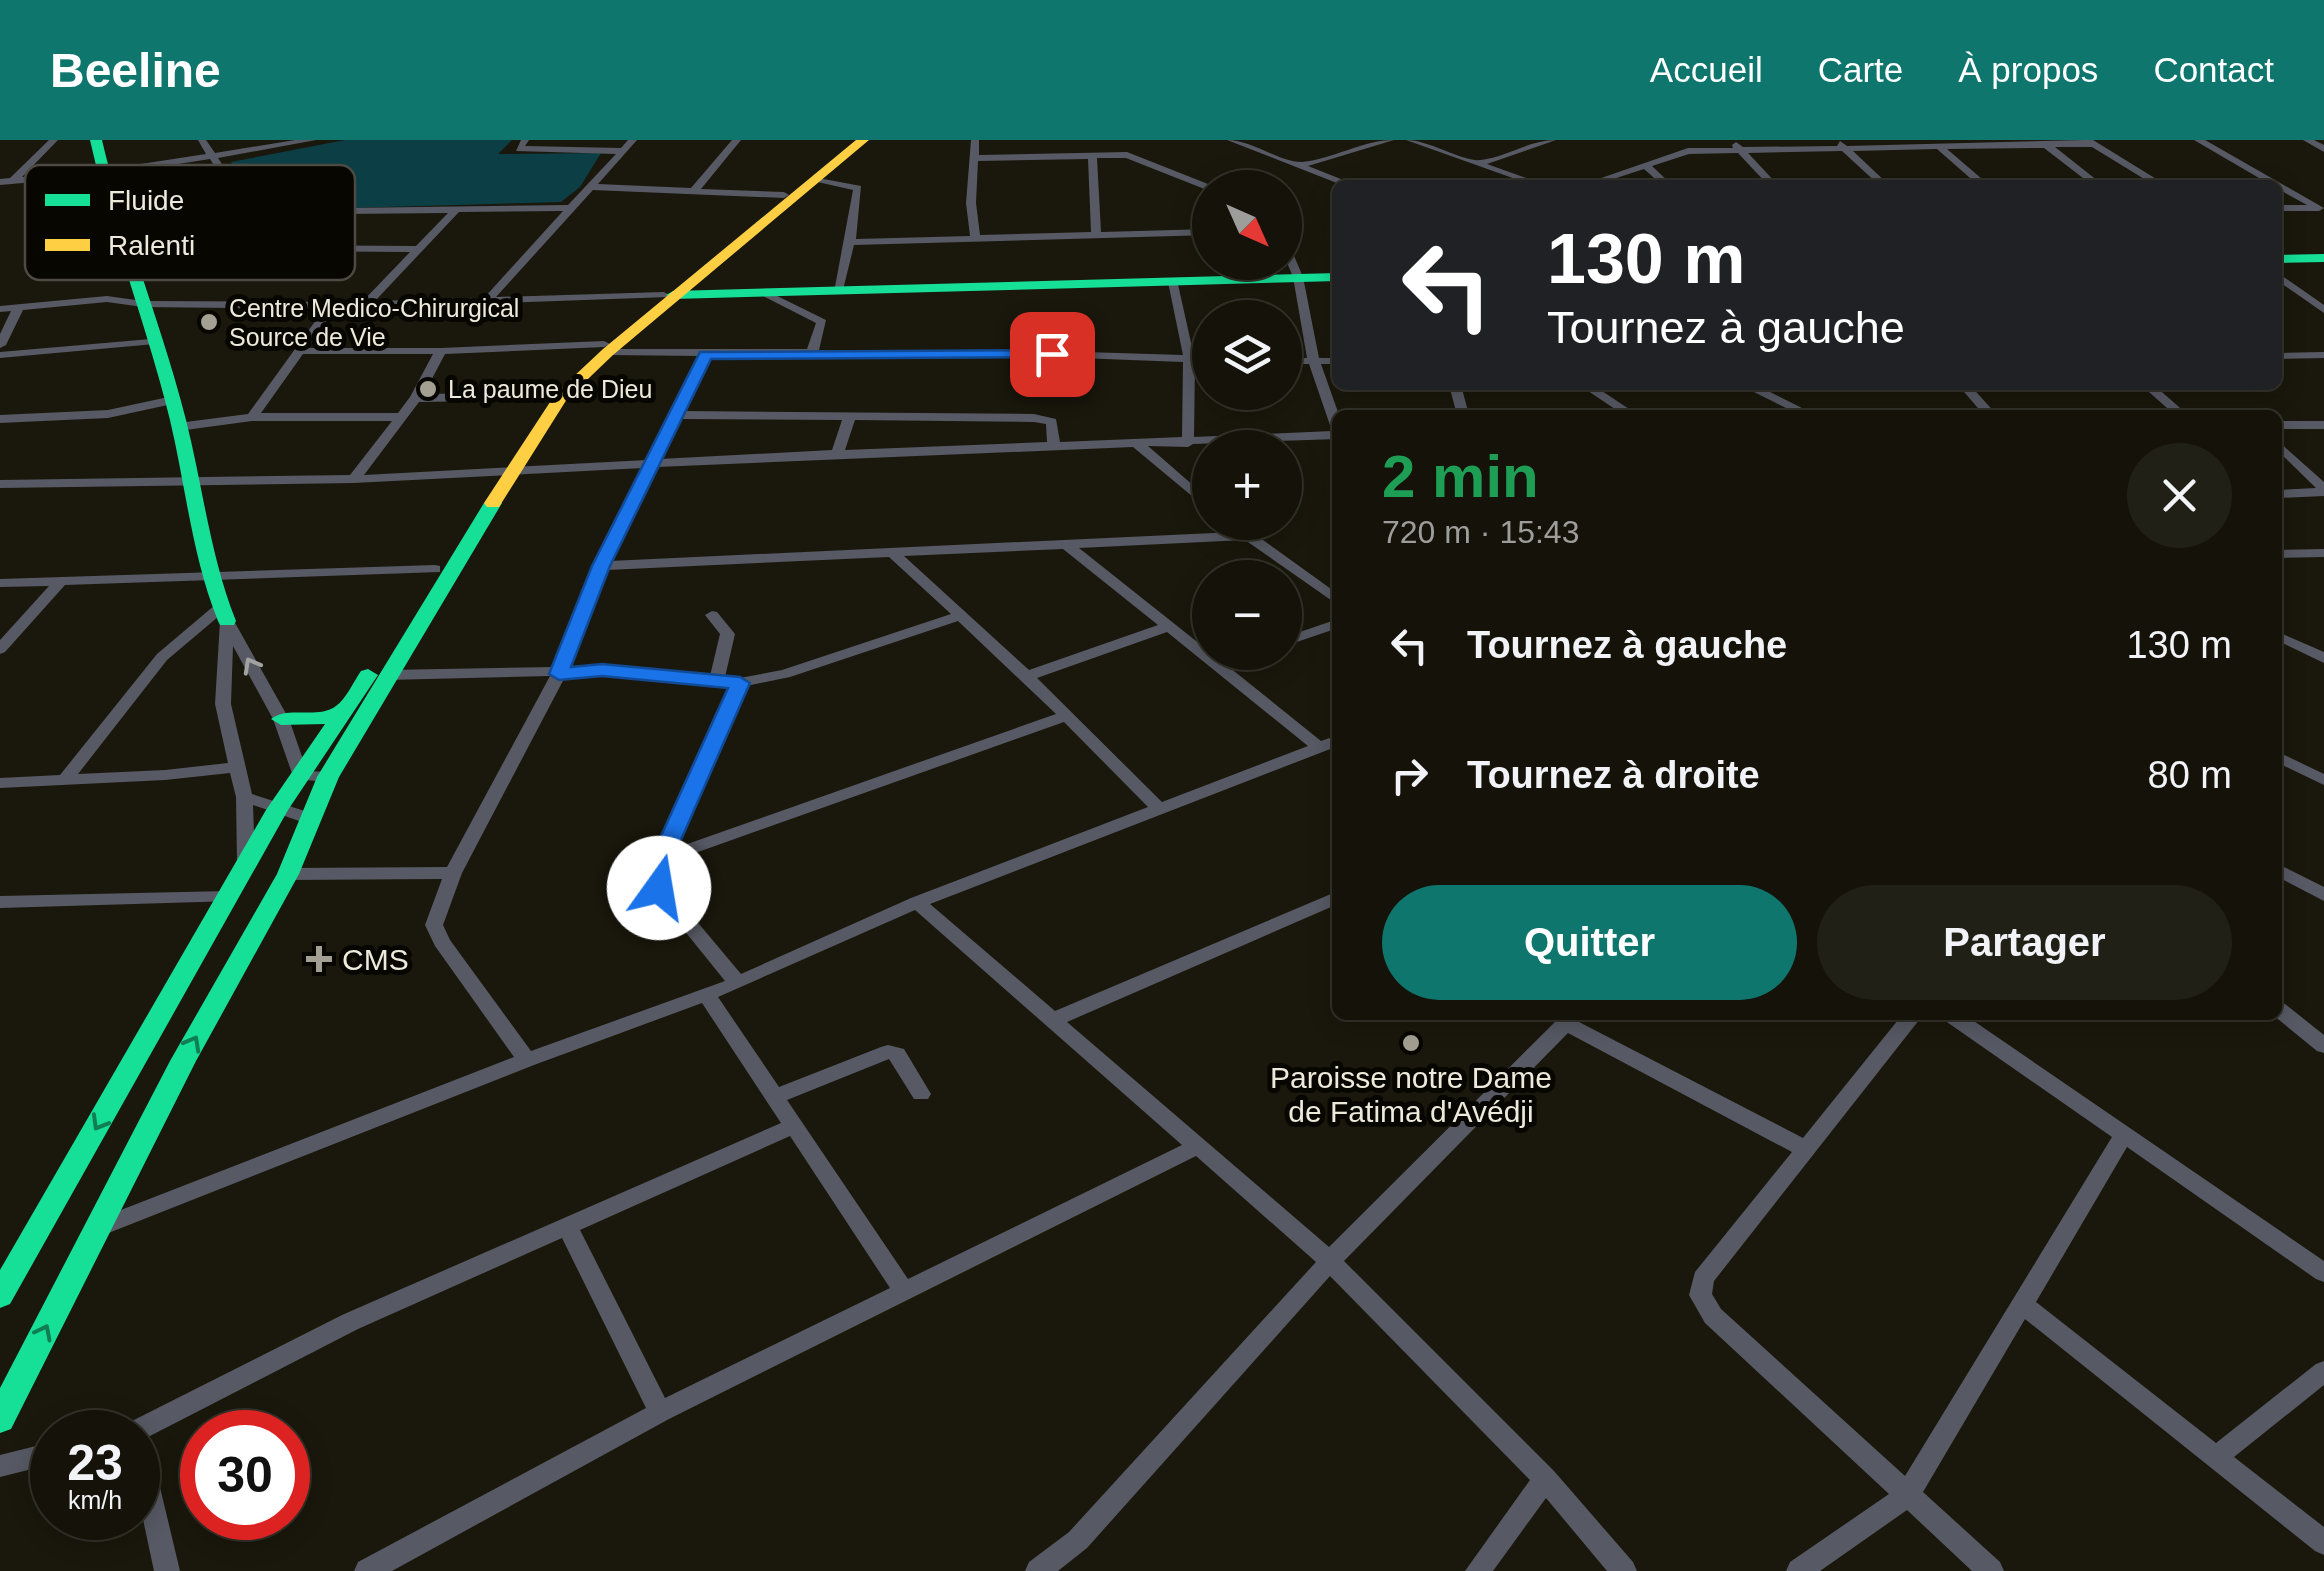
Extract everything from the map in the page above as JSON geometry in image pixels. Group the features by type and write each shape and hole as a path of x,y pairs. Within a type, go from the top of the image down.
{"main road":[{"path":"96,140 101,165"},
{"path":"671,295 852,140"},
{"path":"0,1419 183,1061 288,874 328,777 548,396 863,140"},
{"path":"2282,259 2324,258"},
{"path":"1302,277 1332,277"},
{"path":"135,280 151,342 173,400 209,578 224,614"},
{"path":"671,295 1223,280"},
{"path":"0,1296 277,810 346,710 434,569 561,396 606,348"},
{"path":"281,719 320,719 346,710"}],"street":[{"path":"25,165 54,140"},
{"path":"202,140 218,165"},
{"path":"151,165 312,140"},
{"path":"526,140 518,148 622,151"},
{"path":"489,298 633,140"},
{"path":"694,191 737,140"},
{"path":"975,140 971,203 975,239"},
{"path":"1231,140 1338,180"},
{"path":"1300,165 1390,140"},
{"path":"1410,140 1526,180"},
{"path":"1478,164 1552,140"},
{"path":"1730,140 1769,180"},
{"path":"2198,140 2271,180"},
{"path":"2307,140 2324,149"},
{"path":"1601,180 1681,151 1839,143 2090,142 2154,180"},
{"path":"1839,143 1879,180"},
{"path":"1943,143 1979,180"},
{"path":"2045,144 2092,180"},
{"path":"1092,156 1096,235"},
{"path":"974,158 1136,156 1192,180"},
{"path":"0,194 6,182 25,165"},
{"path":"1646,165 1661,180"},
{"path":"816,179 858,188 838,290"},
{"path":"2282,186 2322,208"},
{"path":"592,187 784,195"},
{"path":"355,211 570,208"},
{"path":"2282,208 2322,208"},
{"path":"366,304 456,210"},
{"path":"850,242 1192,232"},
{"path":"355,249 416,249"},
{"path":"2282,279 2324,310"},
{"path":"1299,280 1314,362 1332,415"},
{"path":"1173,282 1189,359 1188,442"},
{"path":"763,292 822,322 811,354"},
{"path":"0,309 108,300 143,304 332,306 671,295"},
{"path":"252,417 332,306"},
{"path":"0,344 19,307"},
{"path":"0,355 151,342"},
{"path":"298,351 606,348 706,355 1052,354 1192,359"},
{"path":"354,479 416,398 441,351"},
{"path":"527,1060 442,942 434,925 452,874 559,674 601,566 706,355"},
{"path":"2282,356 2324,355"},
{"path":"1302,362 1332,361"},
{"path":"1592,390 1624,410"},
{"path":"1757,390 1799,410"},
{"path":"1968,390 1986,410"},
{"path":"2153,390 2176,410"},
{"path":"416,398 548,396"},
{"path":"0,418 108,414 173,400"},
{"path":"675,415 1034,418 1052,422 1054,446"},
{"path":"838,454 850,416"},
{"path":"178,428 252,417 399,417"},
{"path":"2282,425 2324,425"},
{"path":"0,484 354,479 1332,433"},
{"path":"1138,444 1192,491"},
{"path":"2282,448 2324,491"},
{"path":"2282,494 2324,491"},
{"path":"601,566 1192,539"},
{"path":"1252,540 1332,597"},
{"path":"1067,545 1192,643"},
{"path":"2282,554 2324,552"},
{"path":"894,554 1027,676 1159,809"},
{"path":"0,583 434,569"},
{"path":"0,649 60,582"},
{"path":"224,614 281,719 300,775 328,777"},
{"path":"224,614 223,704 244,798 246,863"},
{"path":"64,780 162,657 224,614"},
{"path":"712,614 728,634 717,680"},
{"path":"387,675 602,670 740,683 785,674 959,616"},
{"path":"1302,636 1332,625"},
{"path":"1027,676 1170,626"},
{"path":"2282,638 2324,658"},
{"path":"2282,648 2324,648"},
{"path":"1228,670 1328,743"},
{"path":"738,983 659,888 662,858 740,683"},
{"path":"662,858 1066,716"},
{"path":"98,1228 527,1060 738,983 917,902 1328,743"},
{"path":"2282,759 2324,780"},
{"path":"0,783 236,767"},
{"path":"244,798 308,818"},
{"path":"2282,872 2324,895"},
{"path":"288,874 452,874"},
{"path":"0,902 228,897"},
{"path":"1053,1020 1332,900"},
{"path":"917,902 1330,1261 1545,1479 1624,1571"},
{"path":"706,994 904,1291"},
{"path":"2282,1012 2324,1046"},
{"path":"1038,1571 1078,1540 1330,1261 1569,1020"},
{"path":"1572,1020 1807,1150"},
{"path":"1909,1020 1703,1278 1700,1295 1714,1316 1990,1571"},
{"path":"1958,1020 2324,1273"},
{"path":"774,1097 888,1052 897,1054 921,1094"},
{"path":"160,1420 350,1322 794,1126"},
{"path":"1799,1571 1908,1494 2125,1132"},
{"path":"366,1571 660,1412 1198,1146"},
{"path":"568,1227 660,1412"},
{"path":"2024,1306 2324,1543"},
{"path":"2216,1457 2324,1371"},
{"path":"0,1466 30,1458"},
{"path":"1478,1571 1545,1479"},
{"path":"159,1540 166,1571"}],"water":[{"path":"345,140 512,140 498,154 601,153 580,187 561,202 355,208 355,165 231,162"}],"traffic: fast":[{"path":"96,140 102,165"},
{"path":"2282,259 2324,258"},
{"path":"673,295 1332,277"},
{"path":"135,280 178,420 203,547 227,621"},
{"path":"0,1419 183,1061 288,874 328,777 493,503"},
{"path":"0,1296 277,810 368,675"},
{"path":"281,719 320,719 347,709"}],"traffic: slow":[{"path":"493,503 561,396 608,352 863,140"}],"place":[{"name":"Centre Medico-Chirurgical Source de Vie","path":"209,322"},
{"name":"La paume de Dieu","path":"428,389"},
{"name":"CMS","path":"319,959"},
{"name":"Paroisse notre Dame de Fatima d'Avédji","path":"1411,1043"}],"route":[{"path":"659,888 662,858 740,683 602,670 559,674 601,566 706,355 1052,354"}]}
